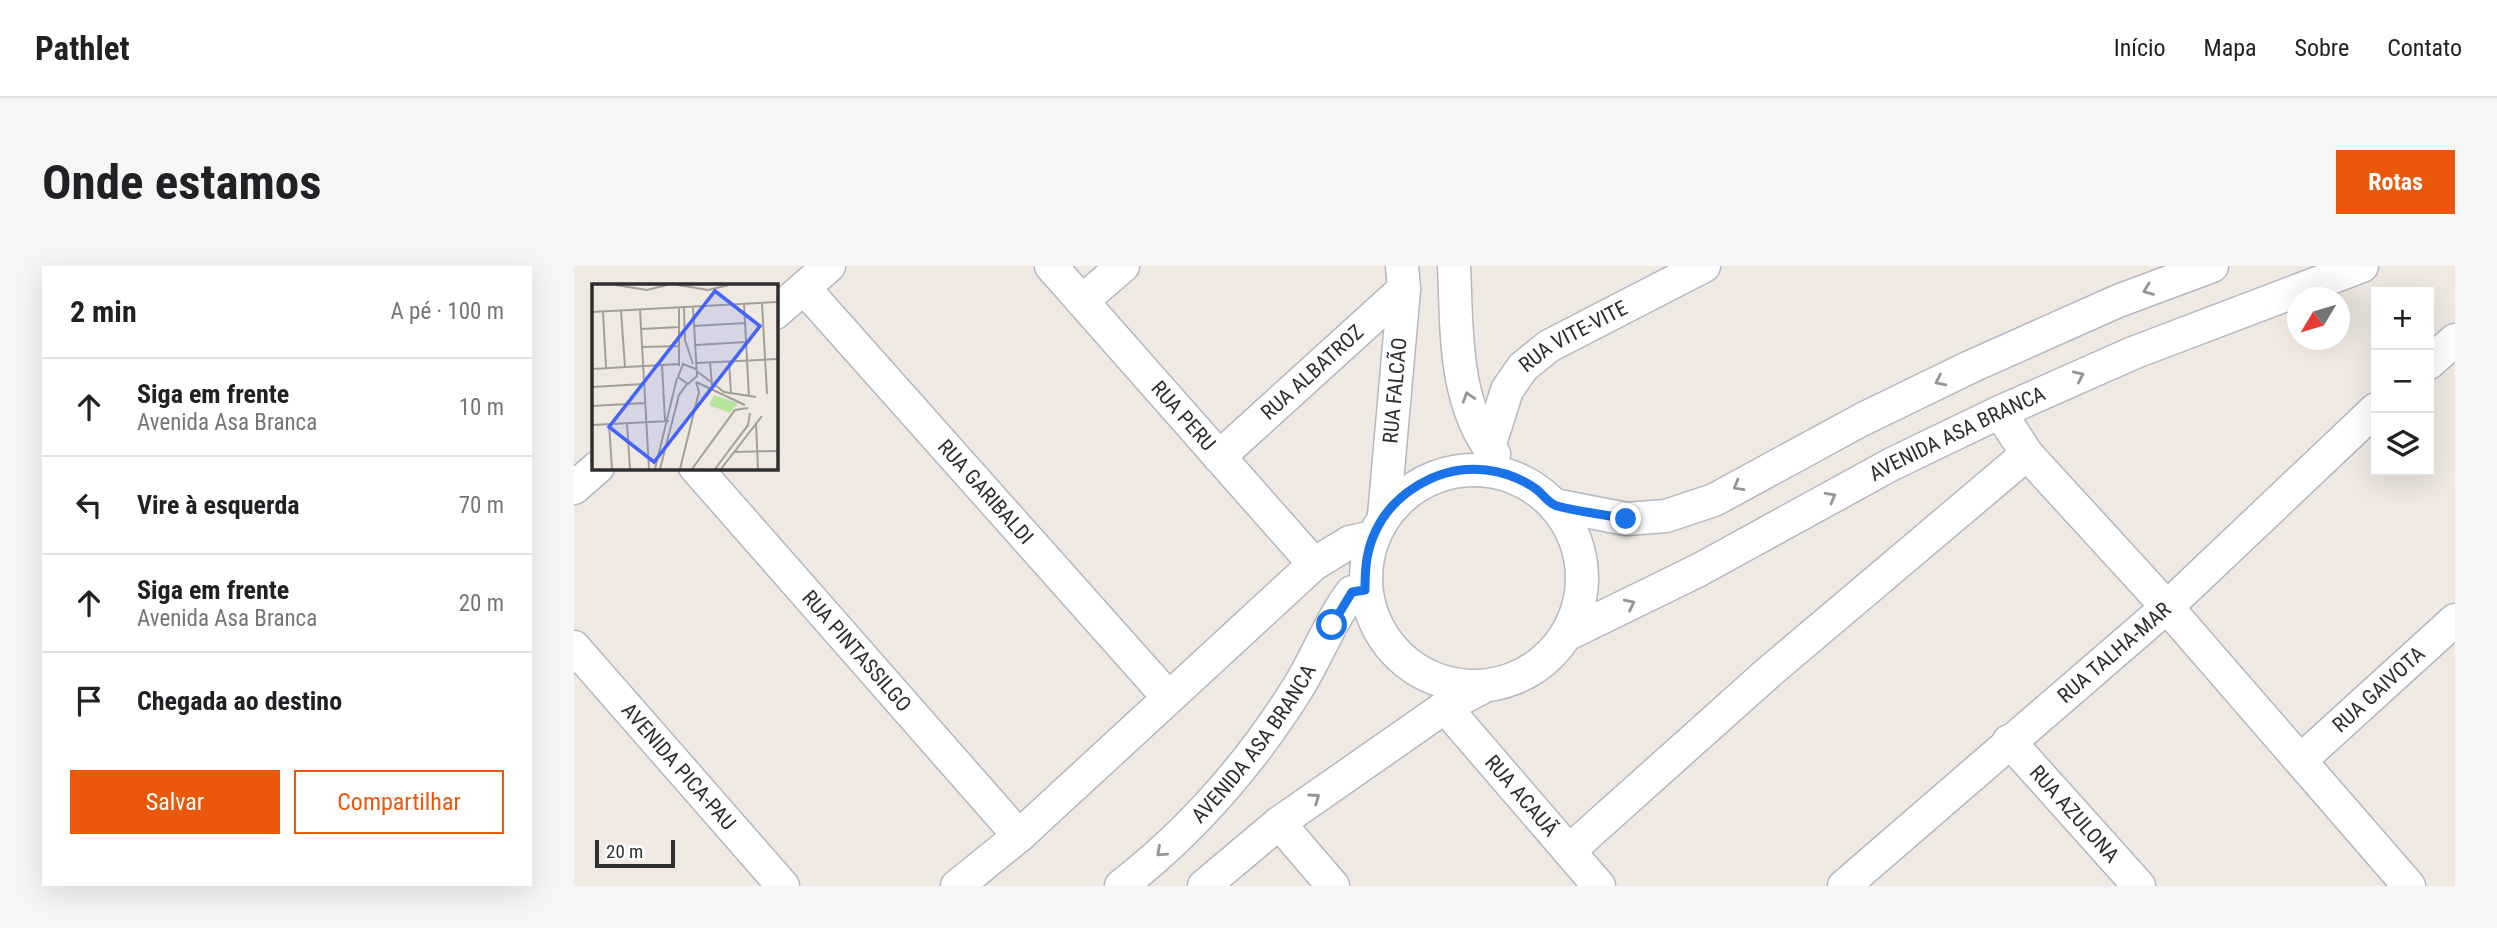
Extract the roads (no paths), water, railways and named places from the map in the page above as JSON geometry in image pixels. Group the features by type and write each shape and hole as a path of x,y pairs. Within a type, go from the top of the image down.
{"street":[{"path":"777,311 829,266"},
{"name":"RUA PERU","path":"1051,266 1314,564"},
{"path":"1082,301 1123,266"},
{"path":"1454,266 1457,352 1467,399 1489,447 1513,477"},
{"name":"RUA VITE-VITE","path":"1489,447 1507,390 1523,367 1549,346 1704,266"},
{"path":"1554,505 1626,519 1666,516 1714,500 1861,420 1970,367 2118,301 2212,266"},
{"name":"AVENIDA ASA BRANCA","path":"1569,634 1699,570 1892,464 2000,412 2133,353 2361,266"},
{"name":"RUA ALBATROZ","path":"1219,457 1403,277"},
{"name":"RUA FALCÃO","path":"1378,527 1403,277"},
{"name":"RUA GARIBALDI","path":"804,288 1168,697"},
{"path":"2434,359 2455,340"},
{"path":"2000,412 2027,454 2167,607 2409,886"},
{"name":"RUA TALHA-MAR","path":"1853,883 2010,741 2167,607 2371,413"},
{"path":"1569,851 1769,672 2027,454"},
{"path":"574,488 595,469"},
{"name":"RUA PINTASSILGO","path":"697,469 1019,836"},
{"path":"1204,886 1279,823 1445,707 1483,687 1517,679 1546,661 1569,634 1580,602 1582,567 1573,534 1554,505 1535,488 1513,477 1485,470 1455,471 1428,479 1403,495 1378,527 1366,563 1365,590 1374,622 1392,651 1418,672 1450,685 1483,687"},
{"path":"957,886 1019,836 1314,564 1378,527"},
{"name":"AVENIDA ASA BRANCA","path":"1121,886 1200,816 1236,778 1269,734 1301,683 1343,604 1352,592 1365,590"},
{"name":"RUA GAIVOTA","path":"2301,760 2455,620"},
{"name":"AVENIDA PICA-PAU","path":"574,647 783,886"},
{"name":"RUA ACAUÃ","path":"1445,707 1599,886"},
{"name":"RUA AZULONA","path":"2010,741 2138,886"},
{"path":"1279,823 1333,886"}]}
